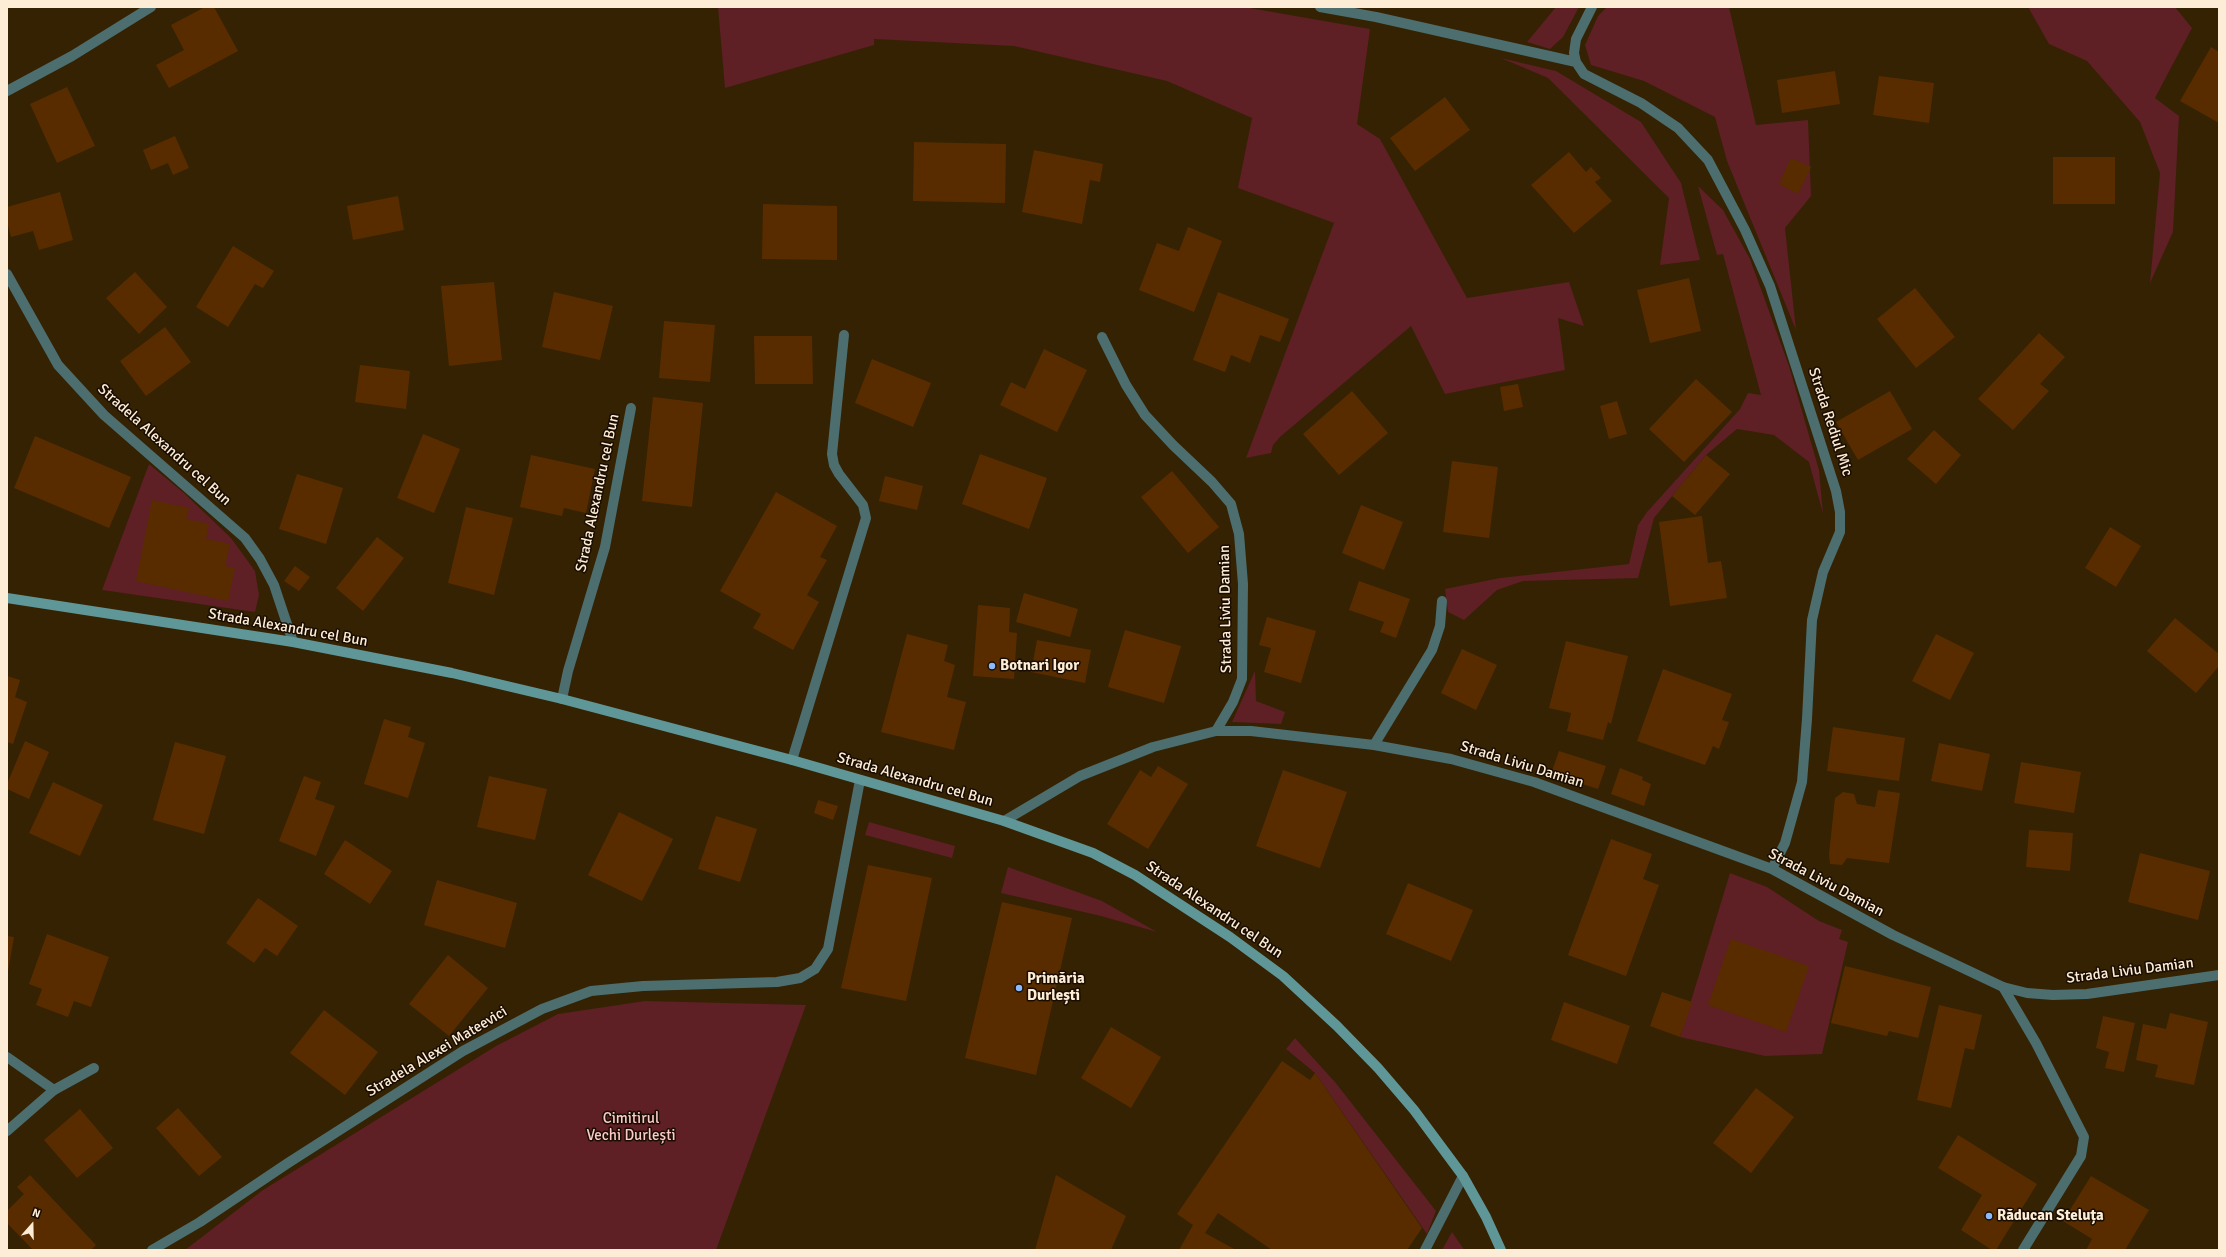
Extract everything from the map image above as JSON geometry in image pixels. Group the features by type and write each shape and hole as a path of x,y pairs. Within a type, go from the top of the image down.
{"street":[{"path":"7,91 72,56 151,7"},
{"path":"1320,7 1414,25 1576,62 1574,53 1576,39 1589,10 1592,7"},
{"name":"Strada Rediul Mic","path":"1576,62 1584,74 1641,102 1678,128 1708,160 1745,230 1770,286 1836,491 1840,512 1840,532 1823,572 1812,620 1802,782 1785,843 1772,869"},
{"name":"Stradela Alexandru cel Bun","path":"7,274 58,365 104,415 245,538 260,559 274,585 293,642"},
{"path":"792,760 866,518 863,505 839,474 834,465 832,454 844,335"},
{"name":"Strada Liviu Damian","path":"1102,337 1126,385 1145,415 1173,445 1212,482 1231,504 1239,534 1243,584 1242,679 1233,702 1216,731"},
{"name":"Strada Alexandru cel Bun","path":"562,699 568,671 605,547 631,408"},
{"name":"Strada Alexandru cel Bun","path":"7,598 293,642 452,673 562,699 792,760 1004,821 1093,853 1135,875 1185,906 1283,976 1337,1026 1378,1068 1414,1110 1463,1176 1486,1217 1501,1250"},
{"path":"1374,745 1432,650 1440,626 1442,601"},
{"name":"Strada Liviu Damian","path":"1004,821 1080,776 1153,747 1216,731 1251,731 1374,745 1451,760 1534,782 1772,869 1893,935 2003,987 2027,993 2053,995 2087,994 2219,975"},
{"name":"Stradela Alexei Mateevici","path":"152,1250 200,1222 288,1162 463,1051 542,1009 591,991 643,986 777,982 800,978 815,969 828,948 860,780"},
{"path":"2003,987 2036,1043 2084,1137 2081,1156 2023,1250"},
{"path":"7,1058 54,1090"},
{"path":"7,1131 54,1090 94,1068"},
{"path":"1425,1250 1463,1176"}],"green space":[{"path":"718,7 1244,7 1370,29 1357,124 1380,139 1467,298 1569,282 1584,326 1558,318 1565,370 1445,394 1411,326 1280,437 1273,445 1271,453 1246,458 1334,223 1238,188 1252,118 1167,81 1014,46 874,39 874,45 725,88"},
{"path":"1556,7 1579,7 1563,37 1550,49 1527,42"},
{"path":"1607,7 1729,7 1756,125 1808,120 1811,196 1785,228 1796,330 1727,161 1715,117 1644,81 1591,65 1585,45 1598,16"},
{"path":"2028,7 2175,7 2192,28 2155,98 2179,116 2173,232 2150,283 2160,173 2140,122 2087,61 2049,44"},
{"path":"1501,58 1556,71 1641,122 1681,183 1700,260 1660,265 1669,198 1548,78"},
{"path":"1698,186 1723,210 1750,259 1789,366 1819,470 1823,514 1809,462 1774,435 1737,429 1706,455 1654,518 1638,578 1523,581 1497,590 1464,620 1448,612 1445,589 1500,578 1629,564 1638,525 1647,512 1740,409 1748,393 1761,395 1723,254 1717,255"},
{"path":"149,464 184,493 231,538 255,571 259,595 255,612 102,590"},
{"path":"1255,671 1256,701 1285,712 1281,724 1232,722"},
{"path":"869,822 955,846 952,858 865,835"},
{"path":"1008,867 1102,901 1157,932 1101,916 1001,893"},
{"path":"1730,873 1767,887 1819,921 1842,930 1839,939 1848,942 1822,1054 1765,1056 1680,1037"},
{"name":"Cimitirul Vechi Durlești","path":"645,1001 806,1005 716,1250 185,1250 263,1190 496,1046 558,1014"},
{"path":"1295,1038 1335,1082 1436,1211 1427,1234 1315,1073 1286,1049"},
{"path":"1452,1232 1463,1248 1464,1250 1442,1250"}],"building":[{"path":"205,7 214,7 238,51 169,88 156,65 184,50 171,25"},
{"path":"2211,47 2219,52 2219,123 2180,101"},
{"path":"1835,71 1840,104 1782,113 1777,80"},
{"path":"1879,76 1934,83 1929,123 1873,115"},
{"path":"67,87 95,146 57,163 30,104"},
{"path":"1445,97 1470,130 1415,171 1390,138"},
{"path":"175,136 189,168 173,175 168,163 151,170 143,150"},
{"path":"914,142 1006,144 1005,203 913,201"},
{"path":"1034,150 1103,164 1100,182 1090,180 1082,224 1022,212"},
{"path":"1569,152 1586,172 1591,167 1601,178 1595,182 1612,201 1574,233 1531,185"},
{"path":"2053,157 2115,157 2115,204 2053,204"},
{"path":"1791,158 1811,167 1798,194 1779,184"},
{"path":"60,192 73,240 39,250 33,231 11,237 7,222 7,207"},
{"path":"398,196 404,230 353,240 347,206"},
{"path":"763,204 837,206 837,260 762,259"},
{"path":"1188,227 1222,241 1194,312 1139,290 1157,243 1179,251"},
{"path":"233,246 274,271 263,288 255,284 228,327 196,307"},
{"path":"135,272 167,307 139,334 106,298"},
{"path":"1689,278 1701,331 1650,343 1637,290"},
{"path":"494,282 502,360 449,366 441,286"},
{"path":"1915,288 1955,337 1916,368 1877,319"},
{"path":"554,292 613,306 600,360 542,347"},
{"path":"1218,292 1289,319 1280,342 1260,335 1250,363 1231,355 1225,372 1193,360"},
{"path":"664,321 715,325 710,382 659,378"},
{"path":"165,327 191,362 146,396 120,361"},
{"path":"2039,333 2065,357 2040,384 2049,391 2013,430 1978,399"},
{"path":"754,336 812,336 813,384 755,384"},
{"path":"1044,349 1087,370 1057,432 1000,405 1011,382 1025,389"},
{"path":"872,359 931,383 913,427 855,403"},
{"path":"360,365 410,371 406,409 355,402"},
{"path":"1696,379 1732,412 1684,462 1649,429"},
{"path":"1518,384 1523,407 1504,411 1500,387"},
{"path":"1352,391 1388,433 1339,475 1303,434"},
{"path":"1890,391 1912,429 1858,460 1836,422"},
{"path":"653,397 703,403 692,507 642,501"},
{"path":"1617,401 1627,434 1609,439 1600,406"},
{"path":"1934,430 1961,455 1936,484 1907,459"},
{"path":"423,434 460,449 434,513 397,498"},
{"path":"35,436 131,477 109,528 14,488"},
{"path":"980,454 1047,478 1029,529 962,504"},
{"path":"531,455 595,469 586,513 564,508 562,516 520,507"},
{"path":"1706,455 1730,474 1695,515 1672,496"},
{"path":"1452,461 1498,467 1489,538 1443,532"},
{"path":"1172,471 1219,527 1188,553 1141,497"},
{"path":"297,474 343,488 326,544 279,529"},
{"path":"885,476 923,486 917,510 879,501"},
{"path":"776,492 837,526 820,557 827,560 807,595 819,602 793,650 753,628 761,614 720,591"},
{"path":"152,500 189,508 186,519 209,524 206,539 230,544 225,566 235,568 228,601 136,581"},
{"path":"1361,505 1403,522 1384,570 1342,553"},
{"path":"466,507 513,518 494,595 448,583"},
{"path":"1702,516 1708,563 1721,561 1727,598 1670,606 1659,522"},
{"path":"2110,527 2141,546 2116,587 2085,568"},
{"path":"377,537 404,558 363,611 336,588"},
{"path":"295,566 310,577 299,591 284,581"},
{"path":"1359,581 1410,599 1396,638 1380,632 1384,622 1349,610"},
{"path":"1024,593 1078,609 1070,637 1016,622"},
{"path":"978,605 1010,608 1009,632 1017,633 1014,679 973,676"},
{"path":"1267,617 1316,631 1301,683 1264,672 1271,648 1259,645"},
{"path":"2175,618 2219,654 2219,666 2196,693 2147,651"},
{"path":"1125,630 1181,646 1164,703 1108,687"},
{"path":"907,634 948,645 944,661 955,665 947,697 966,702 954,750 881,732"},
{"path":"1936,634 1974,653 1950,700 1912,681"},
{"path":"1037,640 1091,650 1085,683 1031,672"},
{"path":"1566,641 1628,656 1611,724 1608,722 1603,740 1567,731 1571,713 1549,708"},
{"path":"1462,649 1497,665 1476,710 1441,693"},
{"path":"1663,669 1732,694 1722,720 1729,722 1719,749 1713,746 1705,765 1637,741"},
{"path":"7,676 20,680 15,697 27,702 13,744 7,742"},
{"path":"384,719 411,727 408,737 425,743 408,798 364,784"},
{"path":"1833,727 1905,738 1899,781 1827,771"},
{"path":"25,741 49,752 29,799 7,789 7,784"},
{"path":"175,742 226,756 204,834 153,820"},
{"path":"1939,743 1990,754 1982,791 1931,781"},
{"path":"1559,751 1606,766 1598,789 1551,774"},
{"path":"2021,762 2081,772 2074,813 2014,803"},
{"path":"1158,766 1188,784 1148,849 1107,824 1140,770 1151,777"},
{"path":"1620,768 1643,777 1642,780 1651,784 1644,806 1611,794"},
{"path":"1283,770 1347,792 1320,868 1256,846"},
{"path":"304,776 321,782 315,799 335,806 316,856 279,841"},
{"path":"489,776 547,789 535,840 477,827"},
{"path":"53,782 103,805 80,856 29,833"},
{"path":"1878,790 1900,793 1889,863 1847,858 1842,865 1830,864 1829,854 1835,798 1843,792 1854,794 1857,804 1875,807"},
{"path":"818,800 838,806 833,820 814,813"},
{"path":"619,812 673,839 642,901 588,875"},
{"path":"716,816 757,829 740,882 698,869"},
{"path":"2029,830 2073,833 2070,871 2026,867"},
{"path":"1611,839 1652,854 1643,879 1659,885 1626,976 1568,955"},
{"path":"345,840 392,871 370,904 324,874"},
{"path":"2140,853 2210,871 2198,920 2128,902"},
{"path":"868,865 932,878 906,1001 841,988"},
{"path":"437,880 517,903 505,948 424,925"},
{"path":"1408,883 1473,910 1451,961 1386,934"},
{"path":"258,898 298,926 277,956 265,948 254,963 226,943"},
{"name":"Primăria Durlești","path":"1002,902 1072,918 1036,1075 965,1058"},
{"path":"47,934 109,957 91,1007 74,1001 68,1017 36,1005 42,989 29,984"},
{"path":"7,936 14,937 8,971 7,971"},
{"path":"1731,939 1809,966 1786,1032 1708,1005"},
{"path":"448,955 488,988 449,1036 409,1004"},
{"path":"1845,966 1931,987 1918,1038 1889,1031 1887,1036 1831,1023"},
{"path":"1662,992 1692,1002 1680,1037 1650,1026"},
{"path":"1564,1002 1630,1026 1617,1064 1551,1040"},
{"path":"1939,1005 1982,1015 1974,1050 1965,1048 1951,1108 1917,1100"},
{"path":"324,1010 378,1052 345,1095 290,1053"},
{"path":"2170,1013 2208,1022 2194,1085 2155,1077 2158,1065 2136,1060 2143,1024 2166,1029"},
{"path":"2103,1016 2135,1023 2124,1072 2105,1068 2109,1052 2096,1048"},
{"path":"1111,1027 1161,1057 1131,1108 1081,1078"},
{"path":"1282,1061 1310,1080 1315,1073 1422,1228 1407,1250 1272,1250 1218,1213 1205,1233 1236,1250 1179,1250 1193,1225 1177,1214"},
{"path":"1756,1088 1794,1117 1751,1173 1713,1143"},
{"path":"178,1108 222,1157 199,1176 156,1128"},
{"path":"80,1109 113,1148 77,1178 44,1140"},
{"path":"1958,1135 2037,1184 1996,1250 1992,1250 1961,1230 1982,1195 1938,1168"},
{"path":"30,1175 96,1245 91,1250 33,1250 7,1223 7,1211 24,1194 17,1187"},
{"path":"1056,1175 1126,1216 1111,1250 1035,1250"},
{"path":"2091,1176 2149,1210 2125,1250 2086,1250 2092,1239 2063,1221"}],"place":[{"name":"Botnari Igor","path":"992,666"},
{"name":"Primăria Durlești","path":"1019,988"},
{"name":"Răducan Steluța","path":"1989,1216"}]}
